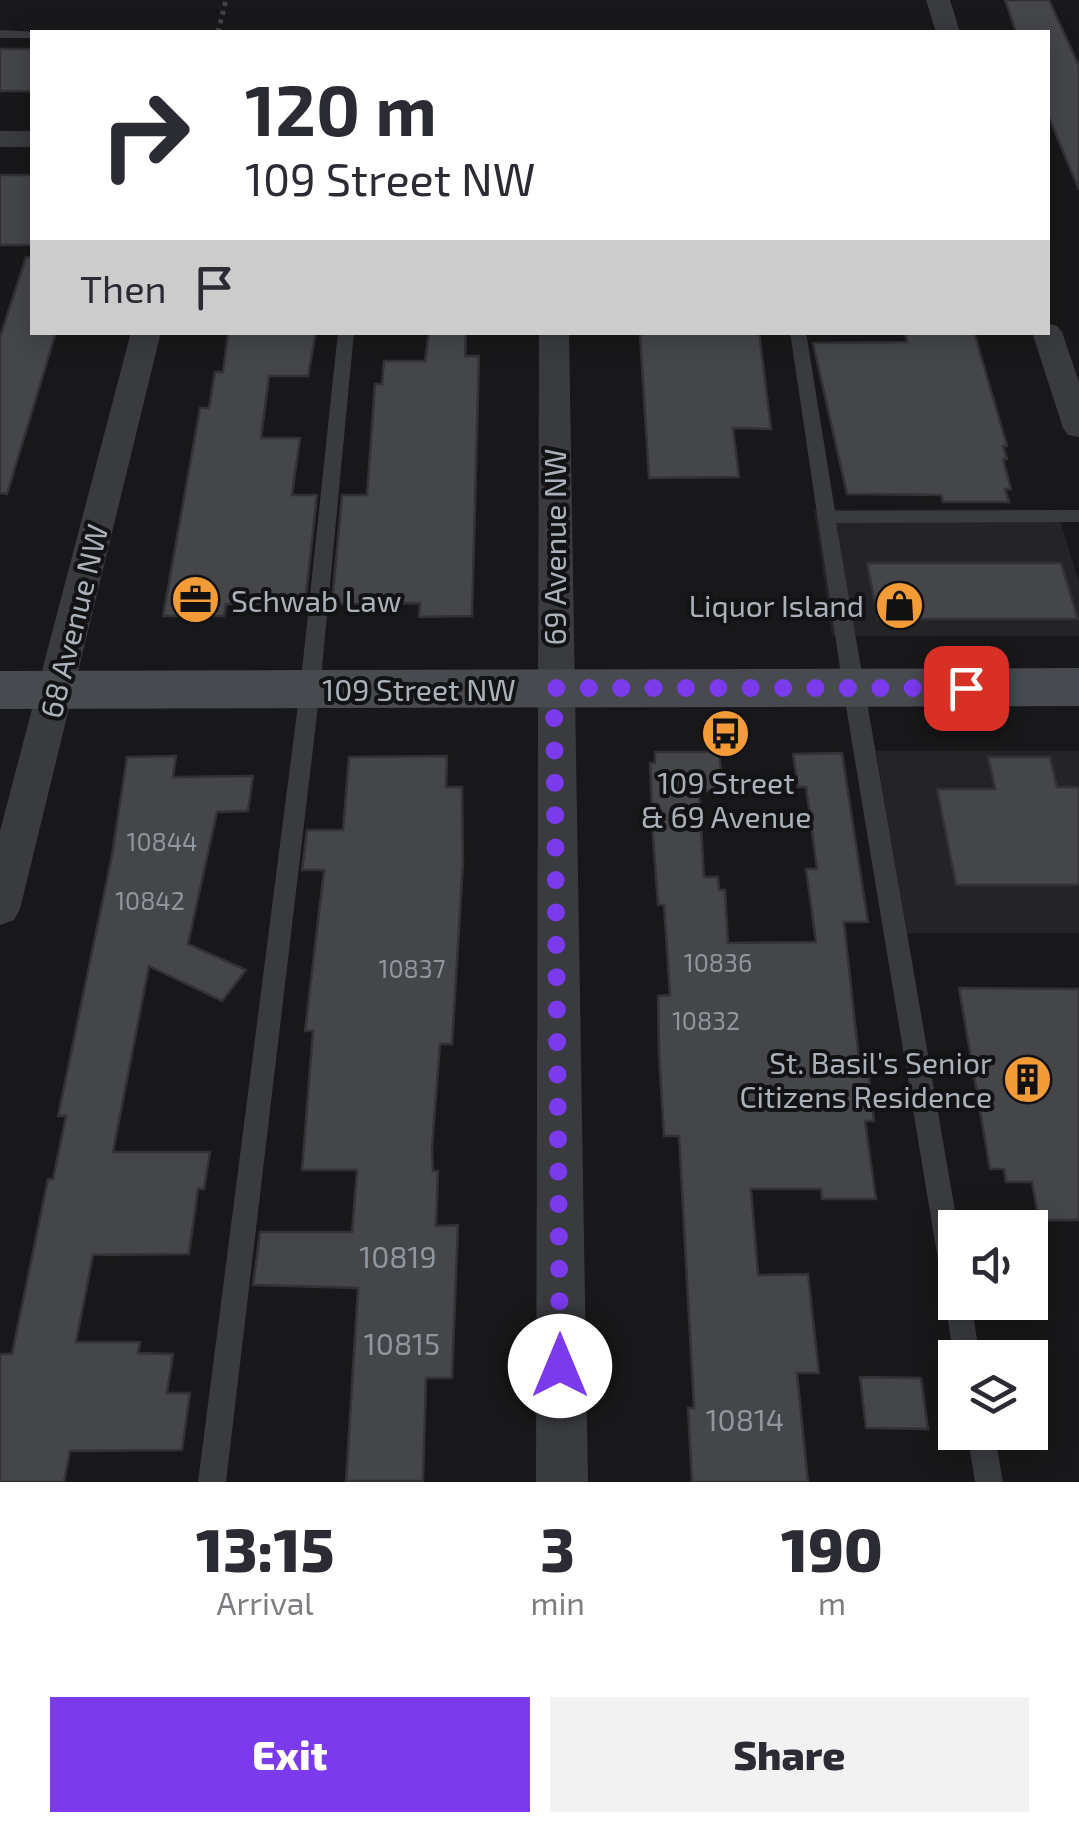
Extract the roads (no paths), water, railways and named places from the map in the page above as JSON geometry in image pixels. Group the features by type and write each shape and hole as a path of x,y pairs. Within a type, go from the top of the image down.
{"main road":[{"name":"109 Street NW","path":"0,690 1079,687"}],"street":[{"path":"938,0 947,30"},
{"path":"0,139 30,139"},
{"name":"68 Avenue NW","path":"0,909 145,335"},
{"name":"69 Avenue NW","path":"554,335 562,1482"},
{"path":"1049,335 1079,428"}],"lane":[{"path":"0,34 30,34"},
{"path":"212,1482 310,689 346,335"},
{"path":"798,335 942,1210"},
{"path":"828,517 1079,516"},
{"path":"983,1450 989,1482"}],"place":[{"name":"Schwab Law","path":"196,600"},
{"name":"Liquor Island","path":"899,605"},
{"name":"109 Street & 69 Avenue","path":"726,733"},
{"name":"St. Basil's Senior Citizens Residence","path":"1027,1079"}]}
